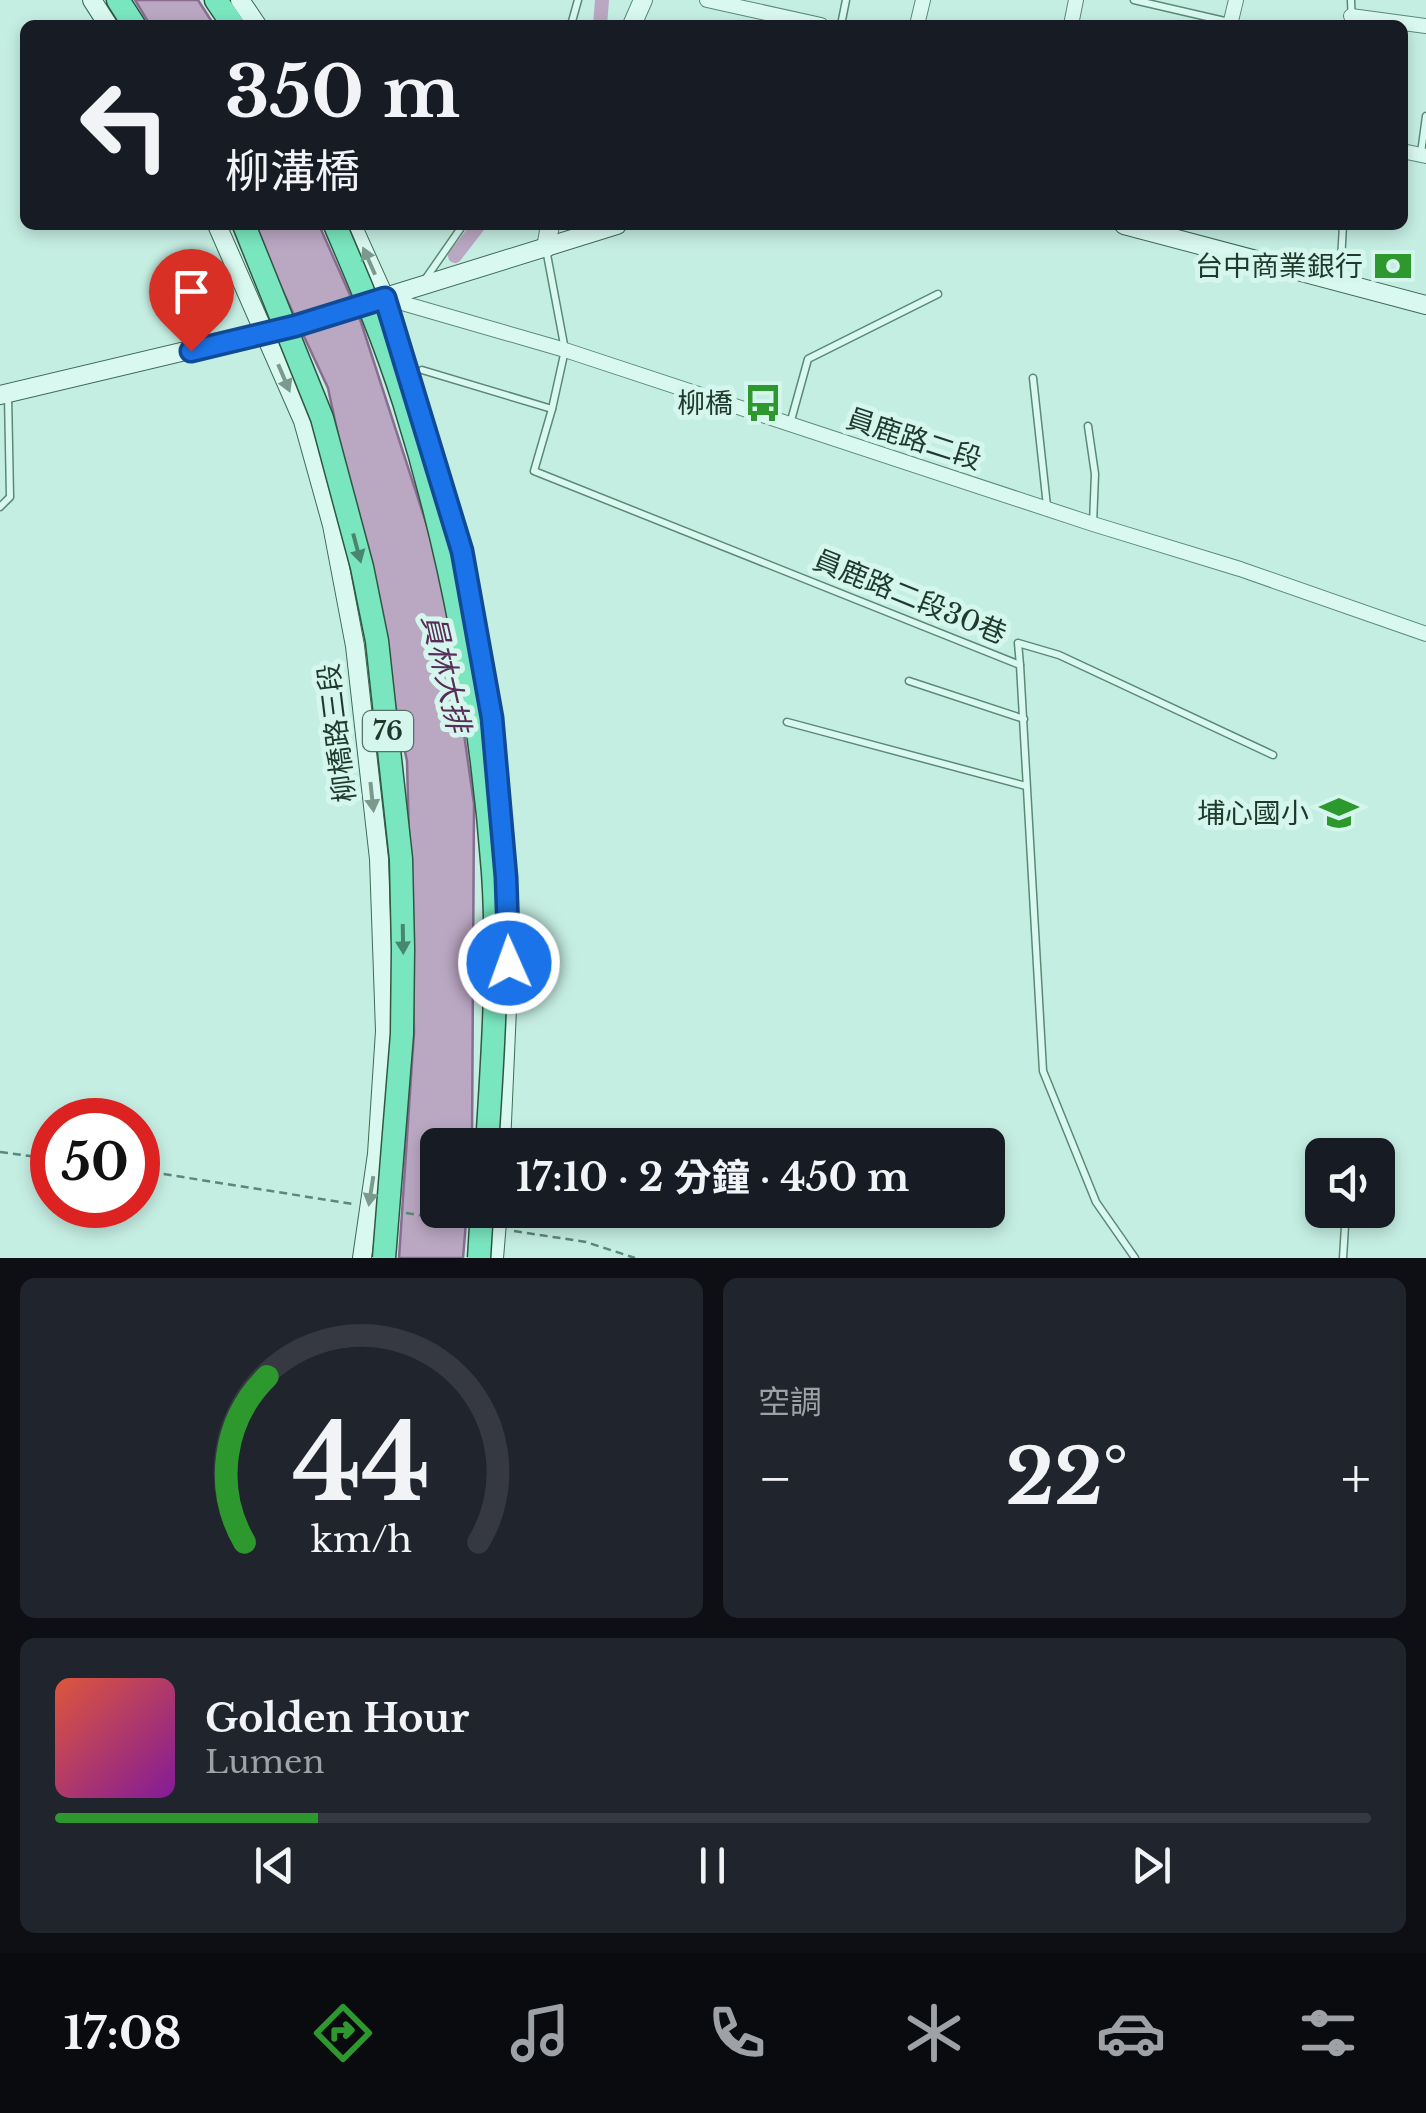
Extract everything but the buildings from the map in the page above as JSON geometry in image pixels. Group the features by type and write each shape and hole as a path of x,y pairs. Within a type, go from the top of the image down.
{"highway":[{"name":"76","path":"246,230 322,418 362,567 377,641 399,841 403,949 402,1034 384,1258"},
{"path":"337,230 382,337 404,403 448,560 478,723 493,873 494,1037 487,1128"},
{"path":"479,1258 486,1228"}],"main road":[{"name":"柳橋路三段","path":"219,230 303,422 332,525 355,646 379,859 385,1031 377,1154 362,1258"},
{"path":"354,230 385,298 462,551 492,718 509,963 502,1128"},
{"path":"546,248 549,230"},
{"path":"4,394 295,326 602,230"},
{"path":"1182,232 1340,283 1426,305"},
{"path":"490,1228 494,1258"}],"street":[{"path":"707,0 766,7 806,20"},
{"path":"1352,14 1389,20"},
{"name":"員鹿路二段","path":"385,298 566,350 1240,569 1426,634"}],"lane":[{"path":"1134,0 1214,20"},
{"path":"1423,155 1426,116"},
{"path":"420,286 459,230"},
{"path":"1340,283 1343,230"},
{"name":"員鹿路二段30巷","path":"546,248 566,350 534,471 1020,665 1043,1071 1096,1202 1135,1258"},
{"path":"789,425 808,358 938,294"},
{"path":"422,370 552,409"},
{"path":"1034,378 1047,509"},
{"path":"0,507 10,497 4,394"},
{"path":"1088,426 1096,474 1094,524"},
{"path":"1020,665 1018,643 1059,654 1272,756"},
{"path":"908,681 1024,720"},
{"path":"788,722 1026,786"},
{"path":"1343,1258 1345,1228"}],"path":[{"path":"0,1152 30,1156"},
{"path":"160,1172 420,1213"},
{"path":"529,1228 634,1258"}],"water":[{"path":"135,0 198,0 211,20 147,20"},
{"name":"員林大排","path":"254,230 321,230 358,313 440,566 474,804 472,1128 420,1128 420,1228 466,1228 463,1258 399,1258 414,1032 407,761 328,388"}],"waterway":[{"path":"600,20 602,0"},
{"path":"455,256 475,230"}],"place":[{"name":"台中商業銀行","path":"1393,266"},
{"name":"柳橋","path":"763,403"},
{"name":"埔心國小","path":"1339,813"}],"route":[{"path":"191,351 295,326 385,298 462,551 492,718 509,963"}]}
